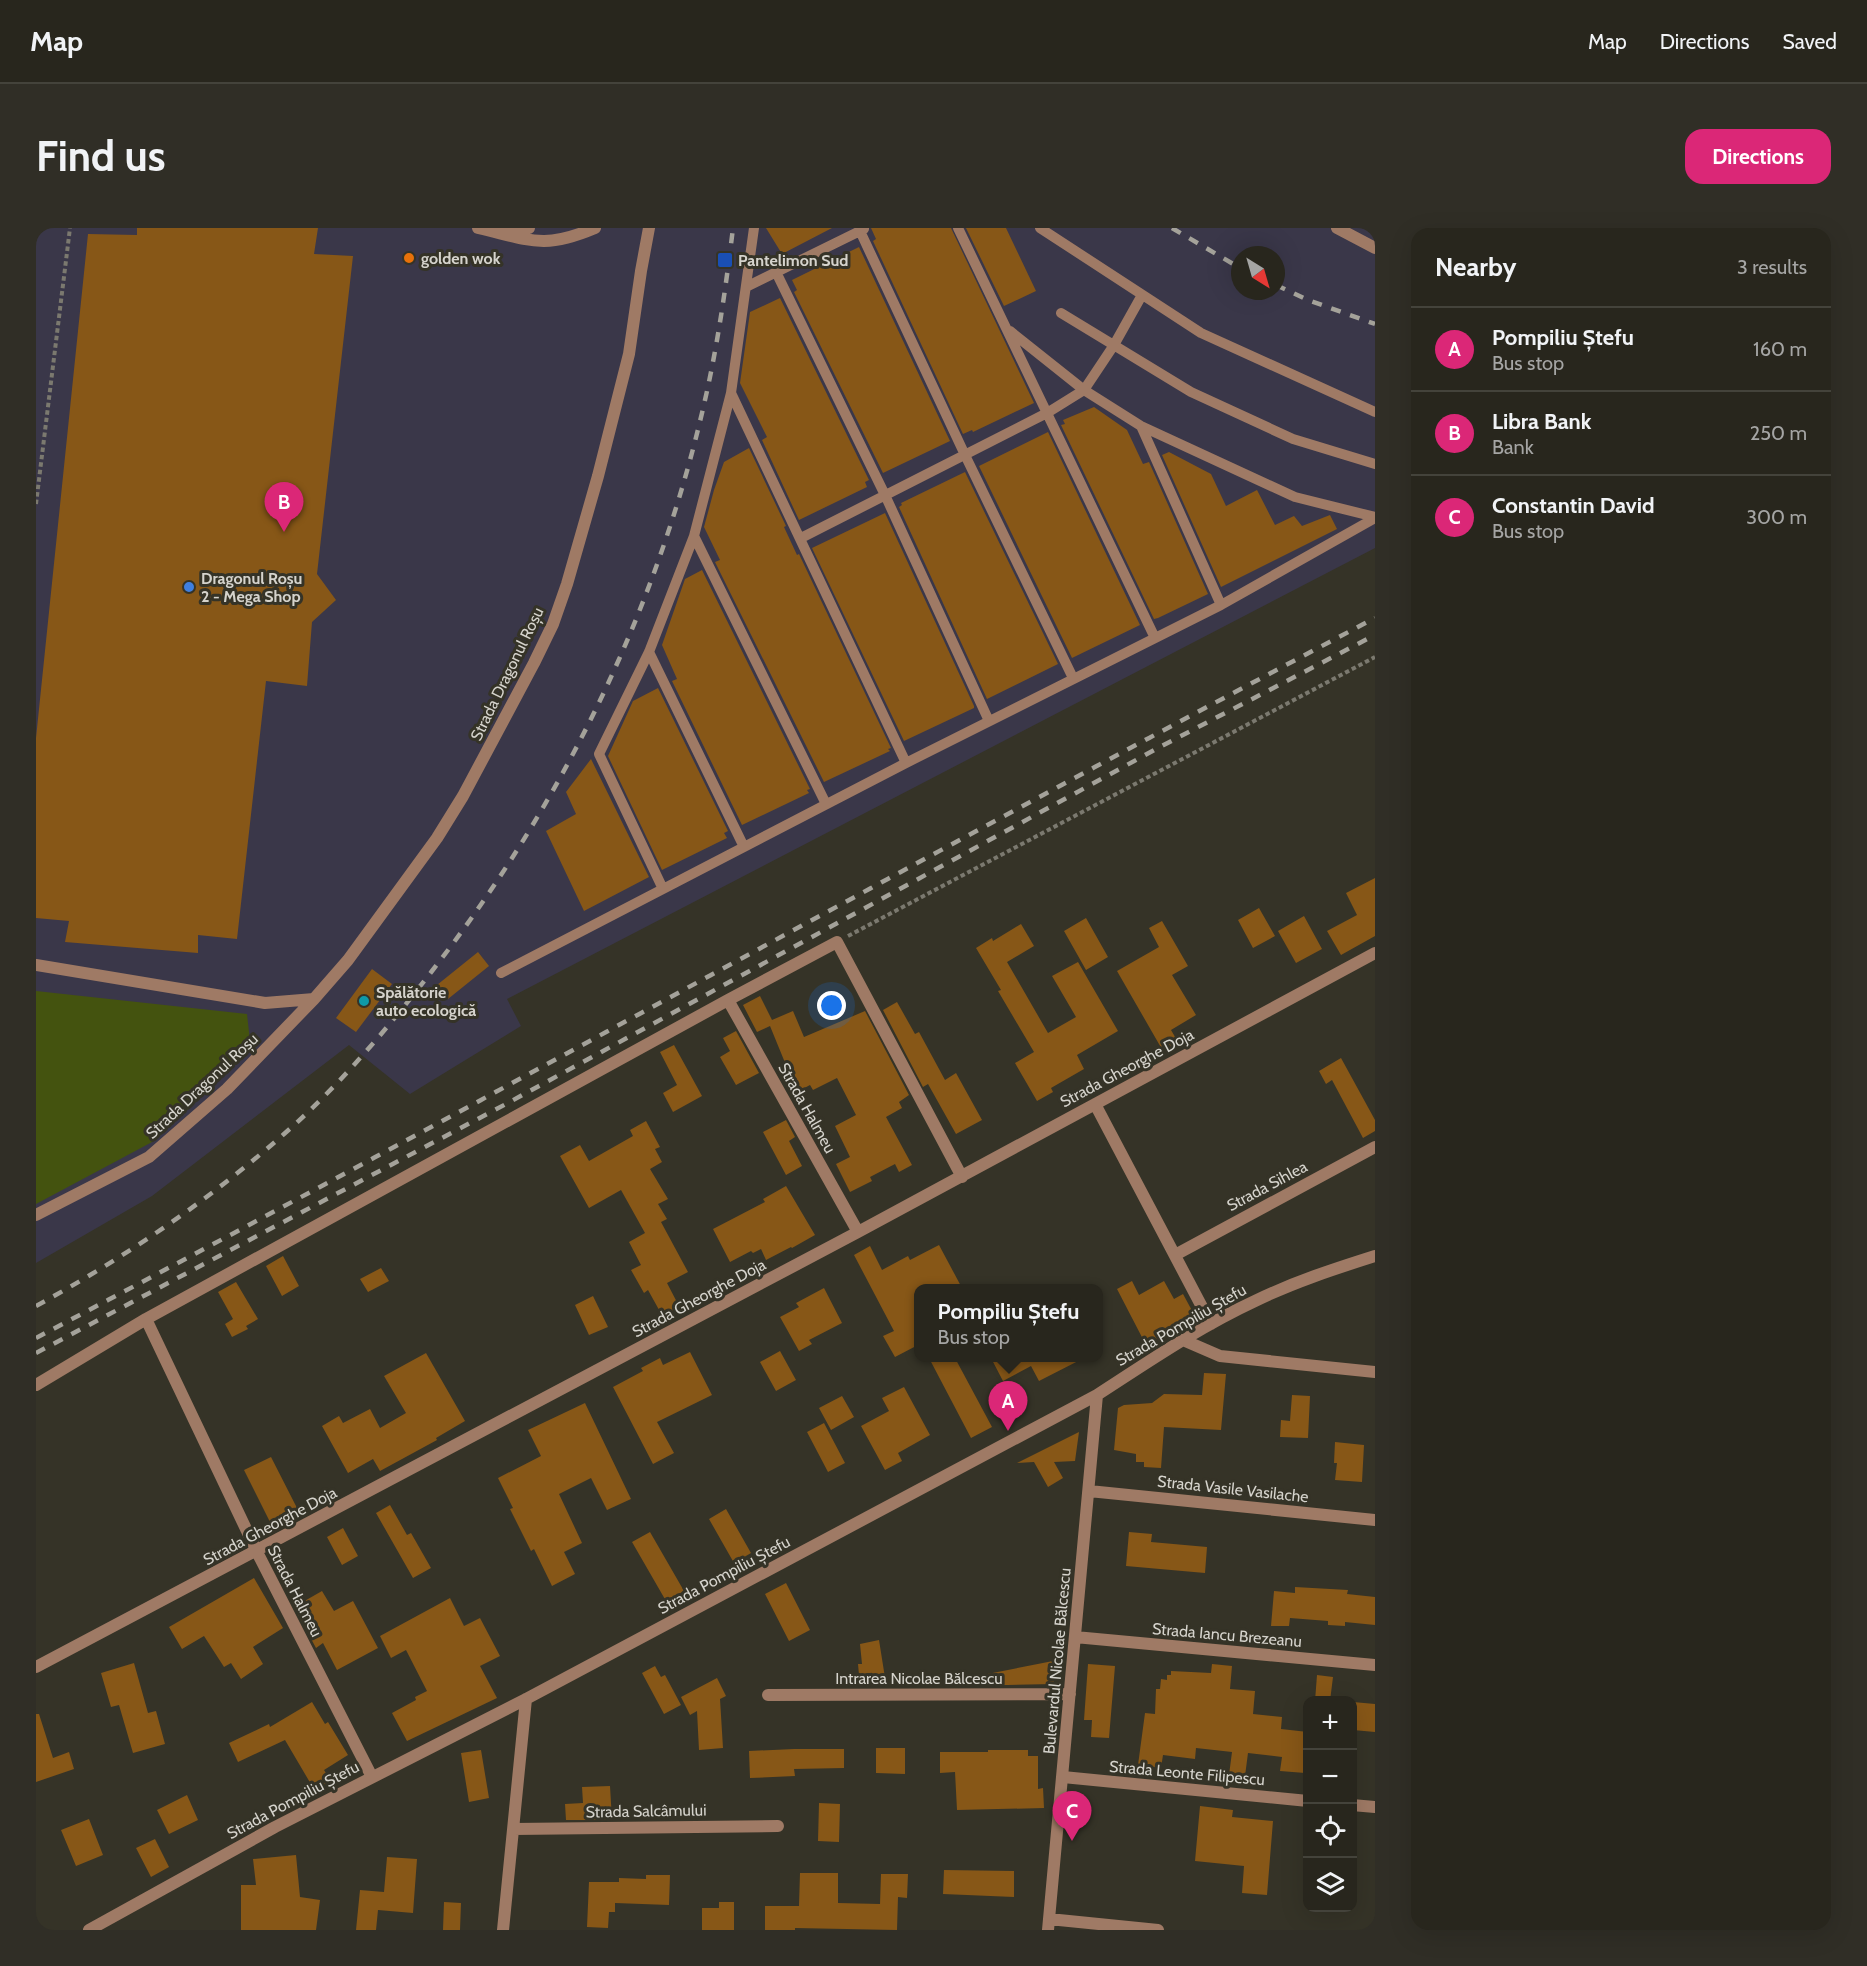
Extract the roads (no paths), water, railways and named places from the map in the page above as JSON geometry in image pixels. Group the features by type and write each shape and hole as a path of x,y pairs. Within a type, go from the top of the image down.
{"street":[{"path":"478,228 527,241 547,243 596,228"},
{"path":"495,232 530,228"},
{"name":"Strada Dragonul Roșu","path":"640,228 645,248"},
{"name":"Strada Dragonul Roșu","path":"36,1215 149,1157 227,1089 314,999 348,960 442,830 487,752 553,624 567,584 625,371 649,228"},
{"path":"1337,228 1375,248"},
{"path":"36,1385 146,1319 837,942 962,1177"},
{"name":"Strada Gheorghe Doja","path":"36,1667 962,1177 1375,953"},
{"path":"36,965 265,1003 314,999"},
{"name":"Strada Halmeu","path":"728,1000 858,1232"},
{"path":"1095,1104 1211,1324"},
{"name":"Strada Sihlea","path":"1175,1255 1375,1147"},
{"name":"Strada Pompiliu Ștefu","path":"90,1930 275,1827 525,1699 1097,1395 1183,1340 1254,1301 1300,1281 1375,1256"},
{"name":"Strada Halmeu","path":"146,1319 256,1552 372,1777"},
{"path":"1183,1340 1220,1356 1375,1372"},
{"name":"Bulevardul Nicolae Bălcescu","path":"1049,1924 1097,1395"},
{"name":"Strada Vasile Vasilache","path":"1089,1491 1375,1520"},
{"name":"Strada Iancu Brezeanu","path":"1075,1637 1375,1665"},
{"name":"Intrarea Nicolae Bălcescu","path":"768,1695 1070,1694"},
{"path":"503,1930 525,1699"},
{"name":"Strada Leonte Filipescu","path":"1063,1777 1303,1801"},
{"path":"1357,1805 1375,1807"},
{"name":"Strada Salcâmului","path":"513,1828 778,1826"},
{"path":"1049,1924 1158,1930"}],"lane":[{"path":"663,889 599,754 649,652 694,536 731,393 754,228"},
{"path":"958,228 1155,638"},
{"path":"1040,228 1201,333 1375,411"},
{"path":"746,287 862,229 965,455 1073,678"},
{"path":"776,272 885,495 989,721"},
{"path":"801,538 1047,413 1084,390 1114,345 1142,295"},
{"path":"1061,313 1191,392 1293,439 1375,464"},
{"path":"1007,328 1084,390 1141,426 1294,496 1375,517"},
{"path":"731,393 906,763"},
{"path":"1141,426 1221,605"},
{"path":"501,973 906,763 1221,605 1375,517"},
{"path":"694,536 826,804"},
{"path":"649,652 744,847"}],"railway":[{"path":"36,1306 69,1288 164,1227 226,1182 304,1116 362,1056 432,971 479,907 523,840 564,771 600,700 633,628 661,553 685,477 705,400 714,357 733,228"},
{"path":"1172,228 1231,263"},
{"path":"1285,289 1375,324"},
{"path":"36,1338 1375,618"},
{"path":"36,1353 506,1104 1158,748 1375,635"}],"place":[{"name":"golden wok","path":"409,258"},
{"name":"Pantelimon Sud","path":"725,260"},
{"name":"Libra Bank","path":"284,532"},
{"name":"Dragonul Roșu 2 - Mega Shop","path":"189,587"},
{"name":"Spălătorie auto ecologică","path":"364,1001"},
{"name":"Pompiliu Ștefu","path":"1008,1431"},
{"name":"Constantin David","path":"1072,1841"}]}
